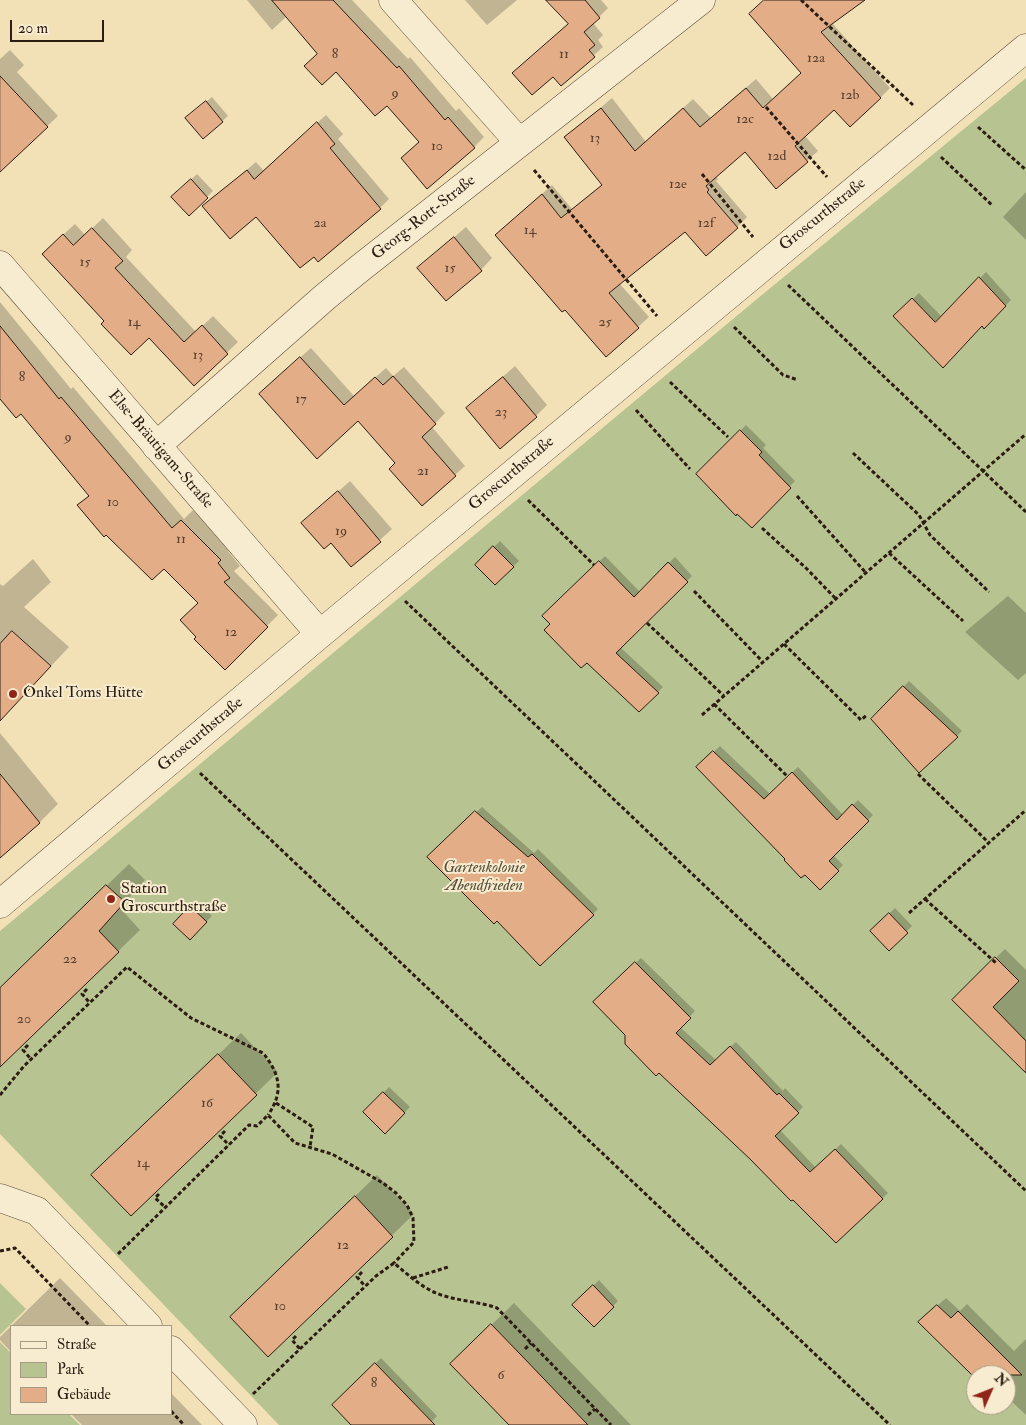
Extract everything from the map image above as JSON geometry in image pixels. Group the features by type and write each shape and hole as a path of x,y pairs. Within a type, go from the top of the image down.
{"street":[{"path":"393,0 519,142"},
{"name":"Georg-Rott-Straße","path":"156,446 325,297 701,0"},
{"name":"Groscurthstraße","path":"0,904 320,634 714,306 761,252 926,130 1026,48"},
{"name":"Else-Bräutigam-Straße","path":"0,265 320,634"},
{"path":"0,1198 37,1210 147,1325"},
{"path":"172,1351 238,1420"}],"path":[{"path":"801,0 926,130 993,206"},
{"path":"955,106 1026,170"},
{"path":"766,107 830,181"},
{"path":"519,142 521,155 676,338"},
{"path":"702,174 761,252 983,472 1026,512"},
{"path":"714,306 782,375 798,380"},
{"path":"648,360 728,437"},
{"path":"615,388 690,469"},
{"path":"702,715 1026,434"},
{"path":"853,453 919,515 930,535 990,592"},
{"path":"505,480 594,565"},
{"path":"797,496 866,573"},
{"path":"762,528 807,568 836,599"},
{"path":"889,553 963,621"},
{"path":"384,581 1026,1191"},
{"path":"694,591 763,662"},
{"path":"647,623 724,696"},
{"path":"784,644 861,720 868,715"},
{"path":"714,704 787,776"},
{"path":"170,761 890,1425"},
{"path":"918,774 988,843"},
{"path":"909,913 1026,810"},
{"path":"925,899 996,963"},
{"path":"0,1095 31,1059 127,968 191,1018 263,1053 270,1063 276,1075 278,1088 276,1103 268,1115 256,1126 249,1125 98,1273"},
{"path":"87,989 82,994 90,1002"},
{"path":"28,1045 23,1050 31,1059"},
{"path":"276,1103 313,1127 310,1147"},
{"path":"238,1420 300,1349 365,1286 394,1263 414,1242 413,1218 407,1205 396,1193 383,1182 332,1154 295,1143 268,1115"},
{"path":"225,1132 220,1136 229,1145"},
{"path":"159,1194 155,1198 165,1208"},
{"path":"0,1251 15,1248 89,1325"},
{"path":"394,1263 412,1278 436,1293 483,1303 497,1308 611,1425"},
{"path":"412,1278 448,1267"},
{"path":"362,1272 356,1277 365,1286"},
{"path":"296,1336 292,1340 300,1349"},
{"path":"525,1349 531,1343"},
{"path":"588,1416 595,1409"},
{"path":"172,1412 184,1425"}],"green space":[{"name":"Gartenkolonie Abendfrieden","path":"1026,78 1026,1425 279,1425 0,1134 0,931 757,299"},
{"path":"0,1283 26,1309 0,1335"},
{"path":"0,1342 10,1352 10,1415 70,1415 80,1425 0,1425"}],"building":[{"path":"272,0 333,0 397,68 399,66 445,120 448,117 475,148 427,189 401,158 419,142 387,106 375,116 336,72 322,85 304,66 317,54"},
{"path":"546,0 585,0 600,18 584,32 595,45 589,50 595,57 561,86 553,77 532,95 512,73 568,24"},
{"path":"764,0 865,0 821,32 881,98 850,127 834,110 795,146 808,162 776,189 745,152 706,186 709,190 707,192 738,228 706,256 685,232 609,293 639,328 606,357 565,310 562,312 495,235 542,194 561,218 602,185 564,137 601,108 635,151 683,108 700,127 746,88 763,108 801,73 749,14"},
{"path":"0,76 48,127 0,172"},
{"path":"206,101 223,122 203,139 185,118"},
{"path":"317,122 335,144 330,148 381,209 318,262 314,257 300,268 256,217 230,239 202,206 247,170 254,179"},
{"path":"191,179 208,198 189,216 171,197"},
{"path":"92,228 123,261 115,268 184,342 202,325 228,354 194,386 149,338 131,355 101,324 104,321 42,254 63,234 73,245"},
{"path":"454,237 482,271 446,301 417,268"},
{"path":"979,277 1006,306 984,329 982,326 943,368 893,316 912,298 935,322"},
{"path":"0,326 59,399 61,397 172,528 181,520 221,560 218,563 230,578 224,582 268,627 225,670 194,639 196,637 180,620 198,603 164,569 152,580 106,535 104,537 77,505 89,496 21,414 16,418 0,399"},
{"path":"300,357 344,405 375,377 383,385 393,376 436,424 422,437 456,476 422,506 389,469 395,463 358,421 317,459 259,394"},
{"path":"503,377 537,417 500,449 466,408"},
{"path":"740,430 762,452 759,455 791,488 752,528 737,514 736,516 696,474"},
{"path":"338,491 381,542 351,567 331,543 324,549 301,523"},
{"path":"493,546 514,567 495,585 475,565"},
{"path":"599,561 634,597 668,562 688,582 616,653 659,693 639,712 587,663 581,668 544,630 550,624 542,616"},
{"name":"Onkel Toms Hütte","path":"12,631 51,666 0,721 0,644"},
{"path":"903,686 958,737 919,773 871,719"},
{"path":"713,751 764,799 792,772 837,820 852,804 869,821 829,861 839,871 820,890 805,875 801,878 696,767"},
{"path":"0,774 40,823 0,858"},
{"path":"475,811 528,857 532,854 594,915 540,966 497,921 494,924 427,857"},
{"path":"106,885 125,902 99,931 119,952 0,1067 0,988"},
{"path":"190,906 207,922 190,940 173,924"},
{"path":"889,913 908,933 889,951 870,931"},
{"path":"995,957 1019,981 993,1007 1026,1041 1026,1073 952,1000"},
{"path":"635,962 691,1018 676,1033 710,1065 730,1046 777,1095 779,1093 799,1113 775,1136 810,1172 835,1149 883,1199 836,1243 659,1073 656,1076 625,1044 625,1035 593,1002"},
{"path":"218,1054 257,1095 131,1216 91,1175"},
{"path":"383,1092 405,1113 385,1134 363,1112"},
{"path":"355,1196 393,1237 268,1357 230,1317"},
{"path":"593,1285 614,1307 594,1327 572,1305"},
{"path":"937,1305 951,1318 958,1311 1012,1365 966,1365 966,1369 918,1322"},
{"path":"491,1324 588,1425 509,1425 450,1364"},
{"path":"375,1363 435,1425 351,1425 332,1405"},
{"path":"1016,1369 1022,1375 1016,1375"}],"place":[{"name":"Onkel Toms Hütte","path":"13,694"},
{"name":"Station Groscurthstraße","path":"111,899"}]}
